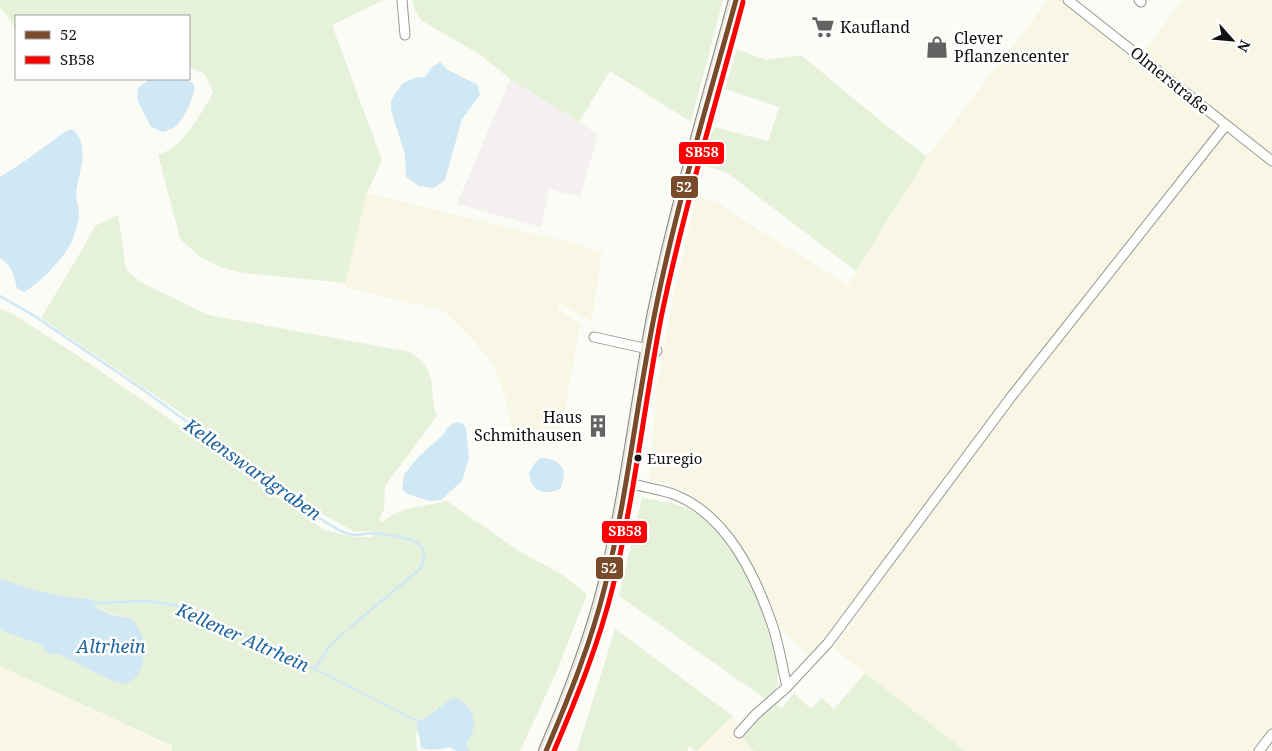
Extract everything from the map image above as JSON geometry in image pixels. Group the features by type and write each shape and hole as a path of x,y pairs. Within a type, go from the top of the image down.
{"main road":[{"path":"546,751 591,634 604,588 653,350 662,282 688,175 736,0"}],"street":[{"path":"402,0 405,35"},
{"name":"Olmerstraße","path":"1068,0 1272,161"},
{"path":"738,733 787,687 828,643 1011,397 1226,125"},
{"path":"594,337 653,350"},
{"path":"627,482 678,495 703,511 726,533 754,579 773,625 787,687"},
{"path":"1259,751 1272,734"}],"shaded area":[{"path":"1048,0 1061,0 1215,121 1219,127 854,603 809,657 774,621 715,519 702,504 686,492 667,484 649,481 656,392 668,322 696,196 717,202 848,285 927,157"},
{"path":"1182,0 1272,0 1272,156 1143,53"},
{"path":"510,79 598,134 580,197 549,189 541,227 457,204"},
{"path":"1228,136 1272,168 1272,729 1255,751 965,751 834,649 901,550 1038,367 1216,143"},
{"path":"367,193 569,242 602,252 592,321 558,303 559,310 580,324 559,443 513,435 506,399 493,364 473,340 442,310 347,288 345,283"},
{"path":"0,666 172,747 172,751 0,751"},
{"path":"733,716 742,737 754,751 696,751"}],"green space":[{"path":"0,0 384,0 332,25 382,160 367,193 345,283 243,273 220,267 200,257 180,239 158,154 169,150 181,140 200,115 213,92 205,74 190,67 190,15 15,15 15,28 0,7"},
{"path":"412,0 723,0 691,122 610,71 579,122 510,79 479,54 422,21 415,11"},
{"path":"737,49 766,60 801,55 927,157 856,271 726,172 702,165 714,127 768,141 779,107 725,89"},
{"path":"118,215 126,269 144,284 209,315 410,352 425,366 432,383 434,407 437,416 385,486 384,509 379,520 383,522 390,516 405,509 447,501 519,551 561,574 587,594 556,673 520,751 470,751 466,746 472,733 437,708 425,719 419,720 417,723 419,733 416,732 417,751 172,751 172,746 0,666 0,630 41,645 49,654 59,653 110,680 125,616 113,615 97,608 93,599 57,595 0,579 0,308 16,316 80,357 197,438 324,530 355,537 372,537 372,531 355,532 313,509 212,434 41,318 95,226"},
{"path":"642,498 668,502 684,507 699,515 713,526 731,549 756,598 772,641 778,679 775,692 767,700 619,596"},
{"path":"615,629 733,716 696,751 689,746 687,751 577,751"},
{"path":"865,673 965,751 754,751 742,737 756,720 776,704 782,708 794,693 811,709 822,698 834,709"}],"water":[{"path":"440,62 448,70 478,85 480,95 462,119 445,180 434,188 419,186 406,177 405,154 391,111 391,100 402,84 414,78 425,77 432,67"},
{"path":"149,80 187,80 194,85 192,100 183,118 176,126 163,132 151,127 137,99 138,88"},
{"path":"72,129 78,136 83,151 76,194 79,214 77,227 71,243 63,256 43,277 24,292 17,289 12,271 0,258 0,177 66,131"},
{"path":"458,422 466,428 469,458 462,481 441,500 430,501 408,494 402,489 404,475 419,456 442,436 448,427"},
{"path":"541,458 554,460 562,467 564,477 560,489 543,492 532,484 529,473 534,464"},
{"name":"Altrhein","path":"0,579 57,595 93,599 97,608 111,615 125,617 133,621 138,627 143,641 144,658 139,673 134,679 124,684 110,680 59,654 49,654 41,645 0,630"},
{"path":"454,697 466,704 473,717 473,729 466,746 470,751 457,751 449,747 435,750 421,748 417,723"}],"waterway":[{"name":"Kellenswardgraben","path":"0,296 33,315 145,391 333,527 355,535 372,533 408,539 419,545 423,549 424,554 420,569 349,628"},
{"name":"Kellener Altrhein","path":"93,603 146,601 174,605 200,614 315,669 421,723"},
{"name":"Kellenswardgraben","path":"315,669 331,644 345,632"}],"transit line":[{"name":"52","path":"546,751 586,649 605,586 613,553 662,277 692,158 736,0"},
{"name":"SB58","path":"554,751 594,649 613,586 627,520 661,318 689,199 743,2"}],"place":[{"name":"Kaufland","path":"823,27"},
{"name":"Clever Pflanzencenter","path":"937,47"},
{"name":"Haus Schmithausen","path":"598,426"},
{"name":"Euregio","path":"638,458"}]}
